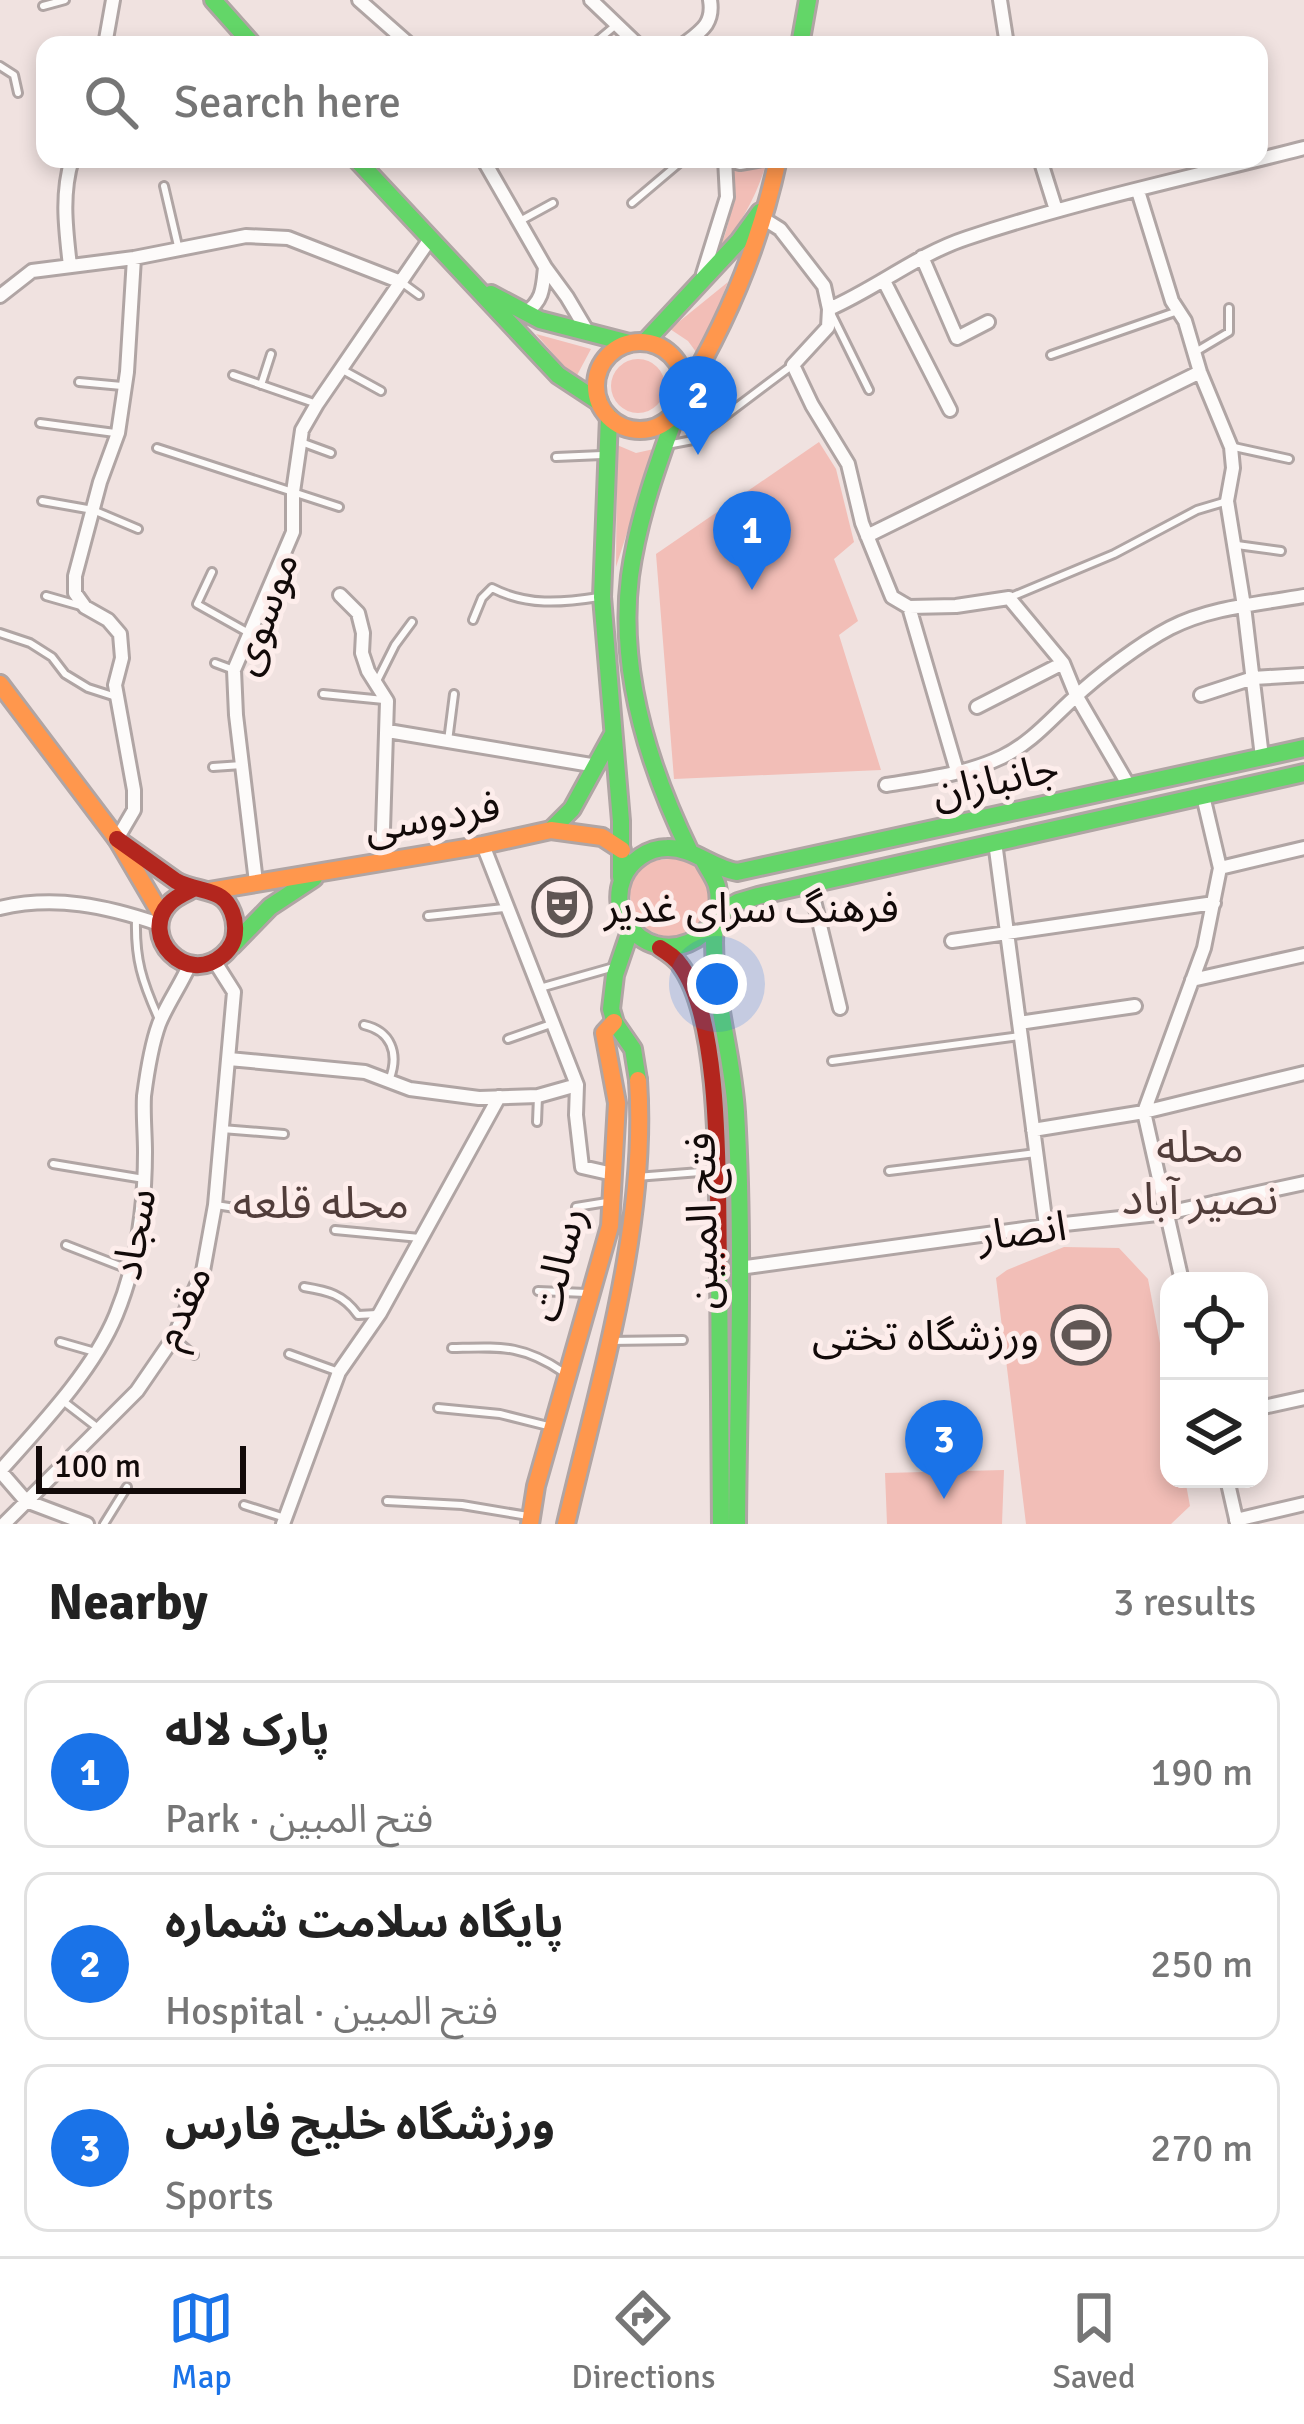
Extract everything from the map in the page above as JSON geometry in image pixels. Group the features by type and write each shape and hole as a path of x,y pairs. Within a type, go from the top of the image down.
{"main road":[{"path":"213,0 246,36"},
{"path":"802,36 808,0"},
{"path":"364,168 558,375 633,430 646,430 670,418 709,356 752,256 776,168"},
{"path":"461,272 525,314 589,334 638,343 659,346 680,367 681,402 647,502 628,602 634,696 658,785 697,856 714,873 719,889 720,905 705,933 677,948 643,942 630,931 618,898 622,850 602,597 606,455 604,410 596,388 606,359 617,349 638,343 739,241 770,197"},
{"path":"0,685 117,839 160,919"},
{"path":"551,830 572,809 613,733"},
{"name":"جانبازان","path":"697,856 724,872 759,867 1304,748"},
{"name":"جانبازان","path":"716,917 738,902 761,895 1304,773"},
{"path":"551,830 602,837 622,850"},
{"name":"فردوسی","path":"201,890 551,830"},
{"path":"117,839 222,898 236,924 234,940 221,958"},
{"path":"621,881 630,866 659,848 697,856"},
{"path":"759,867 754,882 761,895"},
{"path":"201,890 180,893 169,902 160,919 160,938 176,961 202,967 221,958 261,913 290,890 325,872"},
{"name":"فتح المبین","path":"716,917 712,953 736,1106 737,1524"},
{"name":"رسالت","path":"566,1524 630,1216 639,1114 633,1046 614,1022 612,1001 617,966 630,931"},
{"name":"فتح المبین","path":"660,948 685,971 706,1043 715,1113 721,1524"},
{"name":"رسالت","path":"531,1520 566,1374 610,1226 617,1102 604,1033 614,1022"}],"street":[{"path":"107,36 113,0"},
{"path":"359,0 400,36"},
{"path":"591,0 628,36"},
{"path":"694,36 709,24 710,0"},
{"path":"1000,0 1006,36"},
{"path":"1268,157 1304,148"},
{"path":"69,168 65,220 70,266"},
{"path":"488,168 589,334"},
{"path":"701,280 727,197 725,168"},
{"path":"1043,168 1056,211"},
{"path":"829,309 866,293 922,256 965,238 1227,168"},
{"path":"1138,191 1172,301 1185,321 1231,447 1234,468 1227,501 1262,757"},
{"path":"764,218 780,229 824,286 829,327 793,365 848,464 867,536 892,597 909,607 1009,598 1063,663 1129,787"},
{"path":"0,296 32,272 246,236 288,238 401,282"},
{"name":"موسوی","path":"256,882 234,670 293,532 302,430 430,239"},
{"path":"922,256 957,338 988,322"},
{"path":"117,839 134,810 115,685 122,658 120,634 108,620 85,607 75,593 75,576 118,434 134,258"},
{"path":"525,314 537,306 543,292 545,267"},
{"path":"884,281 950,410"},
{"path":"867,536 1200,372"},
{"path":"340,595 358,614 362,653 387,701 382,862"},
{"path":"886,785 1005,756 1035,736 1076,695 1167,629 1197,616 1304,596"},
{"path":"909,607 957,771"},
{"path":"977,707 1063,663"},
{"path":"1201,695 1252,678 1304,675"},
{"path":"388,730 597,766"},
{"path":"1180,1272 1144,1112 1204,948 1214,903 1220,868 1203,796"},
{"path":"995,842 1046,1226"},
{"path":"483,845 578,1085 582,1167 613,1174"},
{"path":"1220,868 1304,848"},
{"path":"810,884 840,1008"},
{"path":"0,908 42,900 160,919"},
{"path":"952,941 1214,903"},
{"path":"1192,980 1304,955"},
{"name":"مقدم","path":"4,1524 137,1391 174,1337 203,1271 215,1205 234,992 221,958"},
{"name":"سجاد","path":"0,1471 61,1399 115,1319 132,1270 141,1221 144,1099 153,1046 189,966"},
{"path":"1020,1030 1135,1006"},
{"path":"229,1059 365,1072 410,1089 479,1098 538,1096 578,1085"},
{"path":"1033,1130 1144,1112 1304,1073"},
{"path":"284,1521 339,1372 380,1313 499,1097"},
{"name":"انصار","path":"739,1268 1167,1213 1304,1183"},
{"path":"1268,1406 1304,1398"},
{"path":"0,1471 26,1502 87,1524"},
{"path":"1229,1488 1236,1522 1304,1504"}],"lane":[{"path":"43,6 65,0"},
{"path":"603,36 616,25"},
{"path":"0,66 14,75 18,94"},
{"path":"632,203 673,168"},
{"path":"164,187 178,249"},
{"path":"519,222 553,203"},
{"path":"401,282 419,295"},
{"path":"1194,353 1228,332 1228,308"},
{"path":"829,309 869,390"},
{"path":"1051,355 1179,311"},
{"path":"261,385 271,354"},
{"path":"665,445 693,440 793,365"},
{"path":"341,369 381,392"},
{"path":"233,375 317,404"},
{"path":"79,382 125,387"},
{"path":"40,422 118,434"},
{"path":"301,442 331,452"},
{"path":"1231,447 1289,459"},
{"path":"157,448 339,507"},
{"path":"556,457 606,455"},
{"path":"42,501 93,510 138,529"},
{"path":"1009,598 1114,554 1197,510 1227,501"},
{"path":"1234,545 1282,551"},
{"path":"212,572 197,604 250,634"},
{"path":"473,620 491,589 531,602 602,597"},
{"path":"46,596 85,607"},
{"path":"376,683 412,622"},
{"path":"0,633 30,643 52,657 65,674 116,697"},
{"path":"215,664 234,670"},
{"path":"323,694 387,701"},
{"path":"448,741 454,694"},
{"path":"213,767 242,765"},
{"path":"428,916 507,908"},
{"path":"136,916 140,977 160,1022"},
{"path":"538,989 617,966"},
{"path":"508,1039 551,1024"},
{"path":"364,1025 379,1028 392,1045 396,1061 389,1081"},
{"path":"832,1061 1020,1030"},
{"path":"537,1122 538,1096"},
{"path":"222,1129 284,1134"},
{"path":"889,1171 1036,1153"},
{"path":"53,1164 144,1179"},
{"path":"633,1177 717,1171"},
{"path":"576,1207 611,1201"},
{"path":"215,1205 254,1211"},
{"path":"335,1230 420,1238"},
{"path":"66,1245 132,1270"},
{"path":"304,1287 332,1292 358,1315 380,1313"},
{"path":"538,1291 590,1293"},
{"path":"174,1337 194,1355"},
{"path":"607,1341 683,1340"},
{"path":"60,1342 95,1352"},
{"path":"452,1348 507,1347 540,1356 566,1374"},
{"path":"289,1354 339,1372"},
{"path":"61,1399 98,1428"},
{"path":"439,1408 500,1414 552,1427"},
{"path":"104,1524 127,1487"},
{"path":"387,1501 462,1505 531,1520"},
{"path":"244,1505 284,1521"}],"shaded area":[{"path":"732,168 764,168 746,211 718,252 731,212"},
{"path":"728,282 699,356 670,329"},
{"path":"536,334 591,349 575,379"},
{"path":"638,359 657,367 665,386 657,405 638,413 619,405 611,386 619,367"},
{"path":"819,442 836,469 854,542 834,559 858,621 839,635 881,770 674,779 656,554"},
{"path":"617,445 636,453 654,449 616,567"},
{"path":"681,858 706,877 712,908 696,927 671,939 640,923 630,888 642,866"},
{"name":"ورزشگاه تختی","path":"1064,1247 1119,1248 1148,1279 1160,1343 1160,1488 1187,1488 1190,1506 1171,1524 1026,1524 996,1278"},
{"path":"1004,1470 1002,1524 887,1524 885,1473"}],"traffic: fast":[{"path":"213,0 245,36"},
{"path":"802,36 808,0"},
{"path":"364,168 558,375 599,402"},
{"path":"645,342 760,212"},
{"path":"491,294 540,320 629,343"},
{"path":"678,408 638,533 627,612 640,718 690,852"},
{"path":"609,417 602,597 621,821 621,877"},
{"path":"551,830 572,809 613,734"},
{"path":"704,861 716,883 718,905 713,921 702,934 673,947 640,937 624,918 620,890 630,866 653,850 685,851 737,872 1304,748"},
{"path":"717,914 758,896 1304,773"},
{"path":"233,945 270,907 314,878"},
{"path":"715,921 715,969 734,1088 738,1163 737,1524"},
{"path":"630,931 615,975 611,1009 633,1049 638,1080"},
{"path":"719,1263 721,1524"}],"traffic: slow":[{"path":"683,395 741,281 776,168"},
{"path":"640,342 671,355 684,386 671,417 640,430 609,417 596,386 609,355 640,342"},
{"path":"0,684 117,839 161,914"},
{"path":"209,891 551,830 602,837 622,850"},
{"path":"530,1524 536,1486 610,1226 617,1103 604,1033 614,1022"},
{"path":"566,1524 628,1247 636,1191 638,1080"}],"traffic: jam":[{"path":"117,839 176,881 217,895 230,908 235,926 230,947 209,963 195,965 171,954 160,930 169,904 193,889"},
{"path":"660,948 681,966 695,992 704,1027 715,1109 719,1263"}],"place":[{"name":"پایگاه سلامت شماره","path":"698,455"},
{"name":"پارک لاله","path":"752,590"},
{"name":"فرهنگ سرای غدیر","path":"562,907"},
{"name":"ورزشگاه تختی","path":"1081,1335"},
{"name":"ورزشگاه خلیج فارس","path":"944,1499"}],"district":[{"name":"محله نصیر آباد","path":"1200,1172"},
{"name":"محله قلعه","path":"321,1202"}]}
